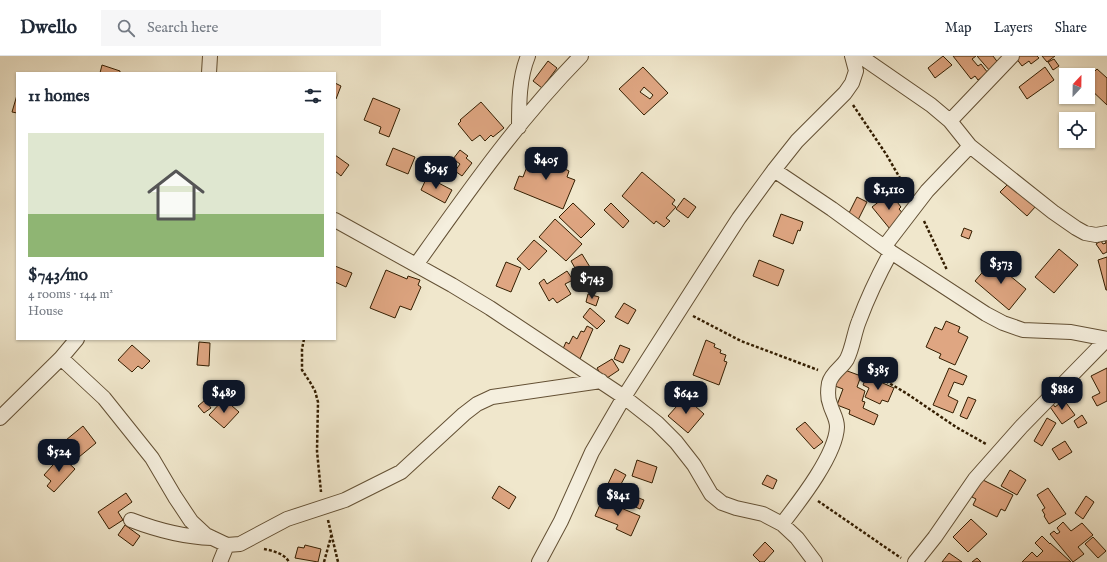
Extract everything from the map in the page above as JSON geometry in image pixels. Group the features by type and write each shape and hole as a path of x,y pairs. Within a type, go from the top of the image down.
{"street":[{"path":"518,127 518,104 528,56"},
{"path":"416,265 489,164 518,127 553,85 581,56"},
{"path":"539,562 561,520 592,452 624,397 739,218 797,141 845,93 852,83 856,72 852,56"},
{"path":"860,56 931,105 950,122 970,146 1047,208 1085,233 1096,235 1107,234"},
{"path":"950,122 1012,56"},
{"path":"782,524 806,493 825,461 835,439 837,426 836,416 829,404 829,381 847,359 864,306 888,249 916,205 942,174 970,146"},
{"path":"774,170 888,249 986,314 1003,323 1023,330 1071,332 1107,339"},
{"path":"336,221 490,308 624,397 657,423 676,442 694,465 711,494 722,503 736,508 763,514 782,524 797,538 815,562"},
{"path":"915,562 935,537 975,479 1030,417 1107,339"},
{"path":"0,418 61,358 76,340"},
{"path":"61,358 104,398 152,458 174,497 191,521 206,535 234,544"},
{"path":"220,562 234,544 286,519 345,500 401,472 464,414 477,404 492,397 601,381"},
{"path":"131,520 166,532 191,537 212,538"}],"path":[{"path":"845,93 886,154 916,205 946,267 957,295"},
{"path":"680,309 741,341 833,375"},
{"path":"304,340 301,364 302,370 310,382 318,402 318,474 323,507 332,533 338,562"},
{"path":"847,359 901,390 956,427 1000,451"},
{"path":"806,493 907,562"},
{"path":"324,562 332,533"},
{"path":"234,544 280,554 289,562"}],"building":[{"path":"943,56 952,65 935,78 928,68"},
{"path":"953,56 976,56 972,59 978,66 981,64 988,73 978,80 975,76 971,79"},
{"path":"977,56 993,56 999,64 990,71"},
{"path":"1019,56 1037,56 1039,58 1031,64 1029,61 1022,66 1016,58"},
{"path":"1042,56 1055,56 1047,62"},
{"path":"1054,59 1059,66 1053,70 1048,62"},
{"path":"548,61 557,68 542,88 533,81"},
{"path":"102,65 120,71 120,72 100,72"},
{"path":"643,67 668,93 644,115 619,89","holes":["644,87 653,95 650,99 640,92"]},
{"path":"1045,67 1054,80 1027,99 1019,87"},
{"path":"1097,69 1107,78 1107,105 1095,94 1095,71"},
{"path":"336,84 341,86 336,99"},
{"path":"16,98 16,113 12,112"},
{"path":"373,98 400,109 389,137 379,133 381,127 364,120"},
{"path":"481,102 504,128 493,137 491,135 485,141 480,135 472,141 458,124 461,121 460,120"},
{"path":"393,148 415,157 408,174 386,165"},
{"path":"460,150 468,156 466,158 472,163 462,176 455,171 460,164 453,159"},
{"path":"549,153 558,157 556,162 564,165 563,168 569,171 567,177 575,180 563,209 514,189 519,176 523,177 528,164 533,166 537,154 546,158"},
{"path":"336,156 349,165 341,176 336,172"},
{"path":"642,172 675,200 672,204 676,207 666,218 670,221 664,227 656,221 654,224 622,196"},
{"path":"427,177 452,190 445,203 421,190"},
{"path":"1009,183 1036,206 1027,216 1000,192"},
{"path":"890,193 901,207 899,209 905,216 890,229 872,207"},
{"path":"857,197 867,202 858,220 848,215"},
{"path":"684,198 696,207 688,218 676,209"},
{"path":"573,203 595,224 581,238 559,217"},
{"path":"611,203 629,221 623,228 604,210"},
{"path":"781,214 803,222 800,231 798,230 793,244 773,236"},
{"path":"555,219 582,244 566,261 539,237"},
{"path":"964,228 972,231 969,239 961,236"},
{"path":"1107,238 1107,252 1103,254 1096,244 1101,241 1103,244 1106,243 1104,239"},
{"path":"534,240 547,251 529,270 517,259"},
{"path":"1059,249 1078,265 1054,293 1035,277"},
{"path":"582,254 596,277 584,283 581,278 578,280 572,269 575,268 571,261"},
{"path":"1107,257 1107,290 1106,290 1098,260"},
{"path":"759,260 784,270 778,286 753,276"},
{"path":"992,261 1026,289 1009,310 975,281"},
{"path":"506,262 521,268 511,292 496,286"},
{"path":"336,266 352,273 346,287 336,282"},
{"path":"386,270 407,279 408,276 420,280 418,285 421,287 411,310 400,306 395,318 370,308"},
{"path":"567,271 573,280 565,284 571,294 557,303 553,298 549,301 539,283 544,279 547,284"},
{"path":"588,294 599,297 596,306 586,302"},
{"path":"624,303 636,310 628,324 615,317"},
{"path":"590,308 605,321 597,329 583,317"},
{"path":"946,321 960,327 958,332 968,337 955,365 939,358 941,354 926,347 935,327 942,330"},
{"path":"587,326 593,329 580,359 562,351 566,342 569,344 573,336 577,339 581,331 584,332"},
{"path":"706,340 715,344 714,347 721,350 720,353 726,355 724,361 727,362 719,385 693,375"},
{"path":"199,342 210,343 209,366 197,365"},
{"path":"132,345 150,361 142,369 138,366 132,372 118,360"},
{"path":"620,345 630,349 623,363 614,359"},
{"path":"612,359 619,370 604,380 597,368"},
{"path":"949,368 967,376 963,385 954,382 948,396 958,401 953,413 933,405"},
{"path":"1107,368 1107,401 1097,406 1092,397 1100,393 1091,376"},
{"path":"842,369 861,376 857,387 865,391 862,401 865,402 863,408 878,415 874,425 849,414 850,410 837,405 843,389 835,386"},
{"path":"867,376 894,388 888,402 882,400 880,404 865,397 869,388 863,385"},
{"path":"685,397 704,414 688,433 668,416"},
{"path":"968,397 976,400 967,419 960,416"},
{"path":"224,399 239,412 224,428 209,415"},
{"path":"205,400 211,408 204,413 198,406"},
{"path":"1064,400 1075,415 1062,424 1048,404 1051,401 1055,407"},
{"path":"1082,415 1087,423 1078,428 1074,421"},
{"path":"1047,418 1056,423 1042,446 1034,441"},
{"path":"805,422 823,442 814,449 796,429"},
{"path":"83,426 96,443 79,457 66,440"},
{"path":"1065,441 1072,452 1059,460 1052,449"},
{"path":"61,456 75,469 54,492 47,486 51,481 44,475"},
{"path":"637,460 657,467 652,483 632,476"},
{"path":"615,469 626,475 616,493 606,488"},
{"path":"1010,470 1026,480 1017,495 1001,486"},
{"path":"767,475 777,480 773,489 762,484"},
{"path":"981,479 1013,495 1005,511 1001,509 997,517 973,505 976,499 972,497"},
{"path":"499,486 516,497 509,509 492,498"},
{"path":"1048,488 1066,514 1049,524 1042,510 1045,508 1037,495"},
{"path":"623,492 644,500 640,509 620,500"},
{"path":"126,493 132,502 118,512 123,520 109,529 98,512"},
{"path":"1086,496 1094,502 1083,519 1075,513"},
{"path":"602,500 640,516 631,536 616,529 618,525 595,516"},
{"path":"971,519 987,534 968,552 953,537"},
{"path":"1063,522 1071,531 1082,523 1093,535 1078,547 1084,554 1073,562 1050,534 1054,531 1057,534 1060,532 1057,528"},
{"path":"125,525 140,536 133,546 118,535"},
{"path":"1042,536 1071,562 1022,562 1032,552 1037,557 1043,551 1035,543"},
{"path":"1093,537 1106,551 1098,558 1085,544"},
{"path":"765,542 774,551 764,562 760,562 753,555"},
{"path":"305,545 321,549 318,562 295,558 298,547 304,548"},
{"path":"949,553 962,562 942,562"},
{"path":"977,558 981,562 972,562"}]}
